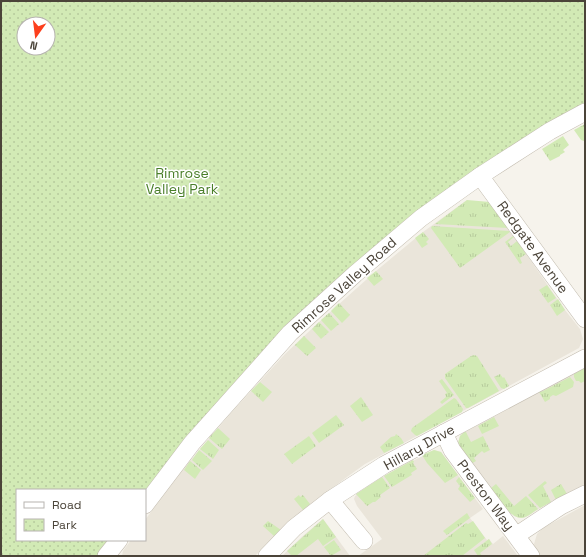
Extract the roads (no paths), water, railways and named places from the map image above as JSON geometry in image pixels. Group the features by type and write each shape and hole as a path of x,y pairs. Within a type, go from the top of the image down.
{"street":[{"name":"Rimrose Valley Road","path":"146,504 192,444 290,333 355,274 421,218 480,176 550,131 585,112"},
{"name":"Redgate Avenue","path":"480,176 585,318"},
{"name":"Hillary Drive","path":"267,556 294,528 330,500 384,465 585,358"},
{"name":"Preston Way","path":"444,432 452,450 517,535 531,556"},
{"path":"517,535 561,506 585,494"},
{"path":"330,500 364,541"},
{"path":"106,556 118,541"}],"park label":[{"name":"Rimrose Valley Park","path":"182,182"}]}
